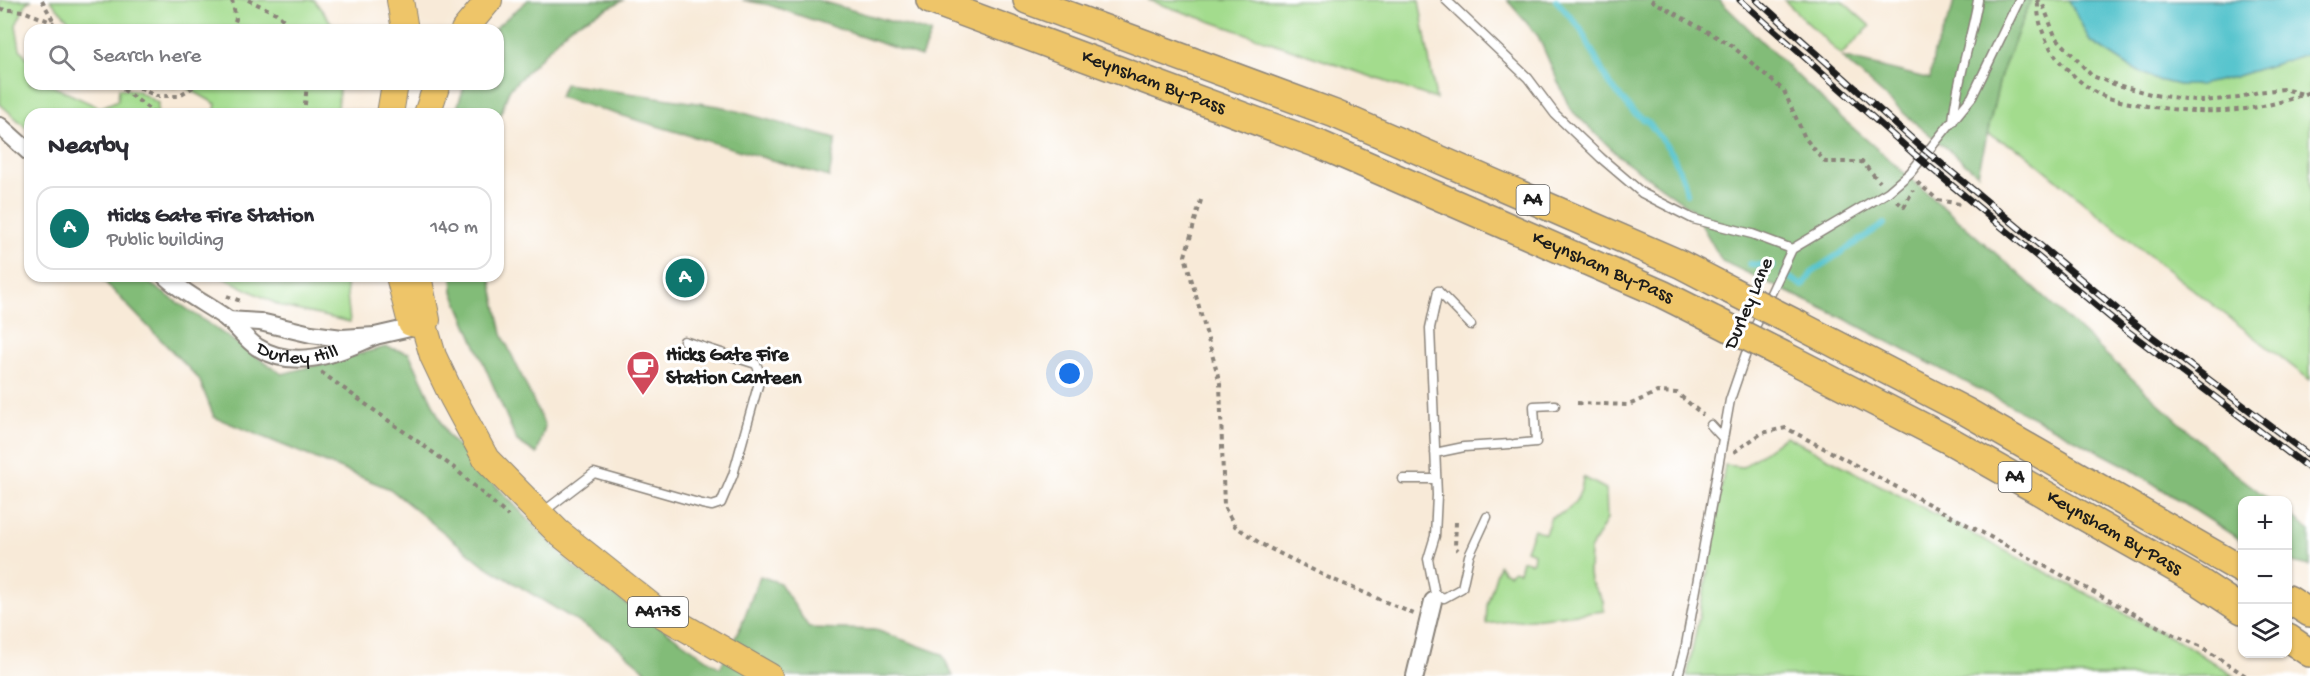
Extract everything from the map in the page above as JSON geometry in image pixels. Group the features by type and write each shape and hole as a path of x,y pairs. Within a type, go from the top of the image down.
{"highway":[{"name":"Keynsham By-Pass","path":"930,0 1321,145 1662,294 1947,438 2198,581 2238,607"},
{"name":"Keynsham By-Pass","path":"1027,0 1335,114 1680,264 1967,411 2238,568"},
{"path":"2292,602 2310,613"},
{"path":"2292,641 2310,653"}],"main road":[{"path":"400,0 404,24"},
{"path":"469,24 489,0"},
{"path":"391,108 394,90"},
{"path":"429,108 434,90"},
{"name":"A4175","path":"401,282 411,323 424,325"},
{"name":"A4175","path":"419,282 427,320 424,325 433,356 486,459 558,532 661,614 769,676"}],"street":[{"path":"0,126 24,148"},
{"name":"Durley Hill","path":"174,282 228,320 255,345 276,357 304,360 332,354 375,336"},
{"name":"Durley Hill","path":"228,320 260,322 311,334 342,338 375,336 424,325"},
{"path":"1415,676 1433,597"}],"lane":[{"path":"1446,0 1528,78 1555,114 1642,193 1694,219 1752,234 1791,249"},
{"path":"1953,122 1955,99 1972,35 1978,0"},
{"name":"Durley Lane","path":"1678,676 1686,645 1730,400 1755,327 1791,249 1888,192 1910,173 1972,97 2019,0"},
{"path":"1471,325 1438,291 1430,328 1437,495 1435,536 1428,559 1433,597 1444,598 1462,588 1469,556 1487,517"},
{"path":"540,514 567,496 594,473 702,504 712,506 721,503 733,475 761,375 756,364 684,341"},
{"path":"1435,453 1464,447 1536,442 1534,406 1556,405"},
{"path":"1711,424 1722,437"},
{"path":"1403,479 1435,478"}],"path":[{"path":"42,0 54,23"},
{"path":"232,0 236,19 234,24"},
{"path":"248,0 276,13 288,24"},
{"path":"1651,0 1731,45 1784,91 1805,138 1826,162 1862,162 1888,192"},
{"path":"2037,2 2043,5 2055,36 2092,76 2114,84 2154,95 2202,101 2238,98 2258,92 2284,90 2303,94"},
{"path":"2037,2 2047,44 2078,80 2099,94 2125,102 2198,112 2246,110 2310,92"},
{"path":"0,9 23,11 54,23"},
{"path":"124,90 148,108"},
{"path":"144,90 156,96 178,96 188,90"},
{"path":"304,108 306,90"},
{"path":"1904,207 1918,183 1938,200 1960,204"},
{"path":"1201,200 1185,256 1220,383 1224,507 1235,526 1261,544 1327,577 1413,614 1428,618"},
{"path":"304,360 453,467"},
{"path":"1577,403 1629,405 1656,392 1677,393 1698,409 1711,424"},
{"path":"1720,457 1731,454 1762,433 1786,428 2174,635 2200,646 2246,676"},
{"path":"1456,522 1455,547 1469,556"}],"green space":[{"path":"0,0 32,0 27,2 16,25 20,49 24,54 24,90 61,90 100,108 24,108 24,126 0,104"},
{"path":"50,0 314,0 332,24 72,24"},
{"path":"528,0 624,0 571,26 509,90 503,108 457,108 463,90 504,90 504,24 500,24"},
{"path":"742,0 817,0 931,33 921,57 769,5"},
{"path":"1148,0 1419,0 1436,99"},
{"path":"1507,0 1719,0 1835,112 2017,272 2232,471 2265,496 2238,496 2238,538 2126,466 1843,318 1722,261 1693,210 1620,157 1570,109 1538,36"},
{"path":"1784,0 1841,0 1870,26 1841,55"},
{"path":"1954,0 2031,0 2001,74 1978,174 1908,117 1841,57 1930,79 1934,52 1951,13"},
{"path":"2031,0 2069,0 2090,41 2130,67 2154,79 2179,85 2234,77 2310,53 2310,380 2137,246 2021,150 1987,134 2001,74"},
{"path":"565,84 719,106 836,139 829,177 559,97"},
{"path":"119,90 138,91 158,103 158,108 100,108 118,100"},
{"path":"191,90 339,90 338,108 215,108 216,104"},
{"path":"105,282 148,282 282,374 386,347 409,353 448,436 575,568 720,668 741,626 760,576 780,583 809,628 876,630 942,654 953,676 652,676 613,643 484,565 390,489 214,417 199,379"},
{"path":"232,282 346,282 350,322 283,307"},
{"path":"452,282 491,282 502,334 545,426 537,454 517,441 453,292"},
{"path":"1786,436 2189,647 2234,676 1687,676 1708,571 1725,465 1743,467"},
{"path":"1583,477 1606,489 1607,519 1590,550 1589,573 1590,581 1603,601 1604,611 1486,624 1487,605 1499,565 1509,574 1514,570 1519,572 1522,560 1530,563 1533,561 1534,553 1526,550 1534,529 1545,534 1551,517 1570,508 1578,497"},
{"path":"2292,517 2310,531 2310,566 2292,562"}],"water":[{"path":"2069,0 2310,0 2310,53 2234,77 2200,85 2179,85 2154,79 2130,67 2090,41"}],"waterway":[{"path":"1556,0 1580,28 1608,82 1633,112 1649,123 1672,153 1687,194"},
{"path":"1784,274 1803,286 1813,271 1884,224"},
{"path":"1750,264 1772,266"}],"railway":[{"path":"1740,0 1913,153 2122,327 2310,469"},
{"path":"1757,0 1920,146 2130,320 2310,456"}],"place":[{"name":"Hicks Gate Fire Station","path":"685,278"},
{"name":"Hicks Gate Fire Station Canteen","path":"643,396"}]}
